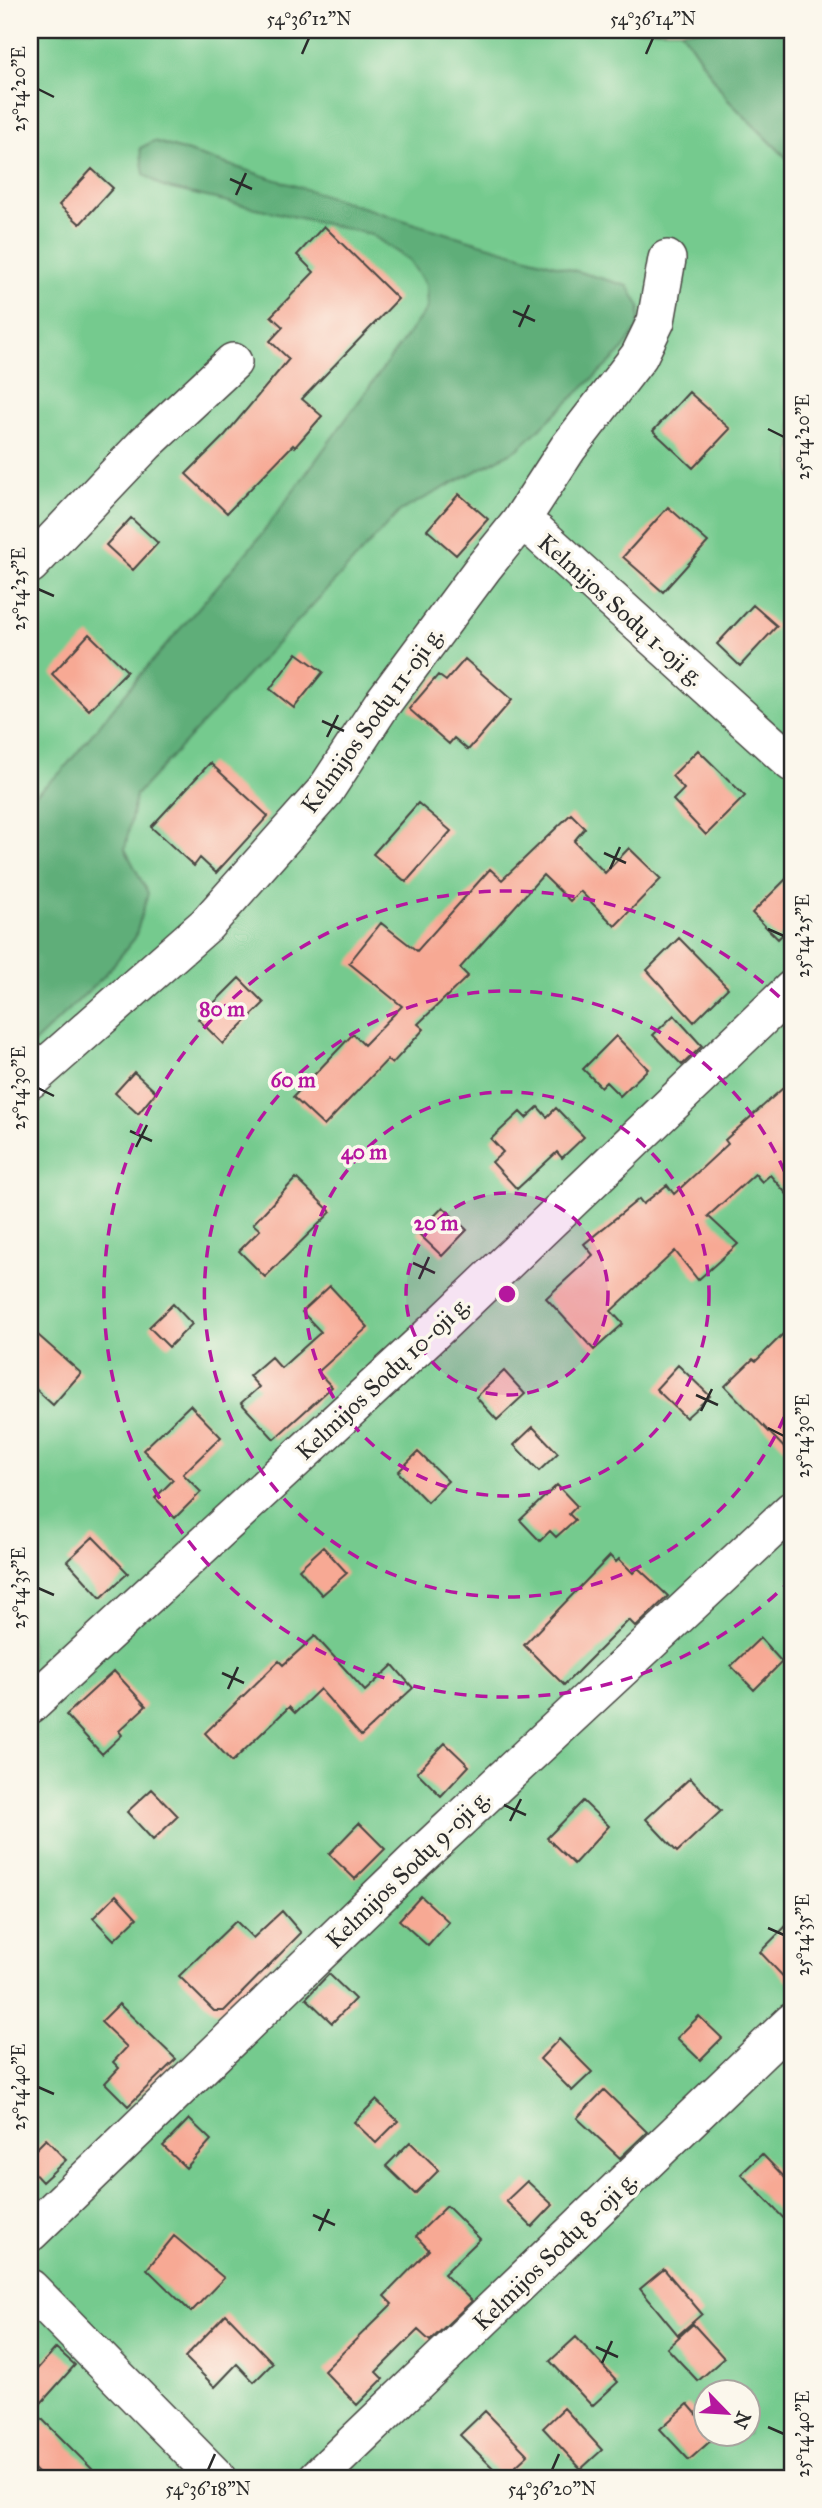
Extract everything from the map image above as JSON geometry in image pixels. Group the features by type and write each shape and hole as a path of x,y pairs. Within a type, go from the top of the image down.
{"street":[{"name":"Kelmijos Sodų 1-oji g.","path":"667,259 656,321 639,356 568,448 520,522 538,533 792,763"},
{"path":"30,565 146,443 233,362"},
{"name":"Kelmijos Sodų 11-oji g.","path":"30,1080 206,925 325,791 382,704 482,568 520,522"},
{"name":"Kelmijos Sodų 10-oji g.","path":"30,1705 440,1326 792,989"},
{"name":"Kelmijos Sodų 9-oji g.","path":"30,2233 416,1860 792,1510"},
{"name":"Kelmijos Sodų 8-oji g.","path":"317,2478 792,2022"},
{"path":"30,2288 217,2478"}],"green space":[{"path":"30,30 681,30 728,100 792,163 792,2478 30,2478"},
{"path":"681,30 792,30 792,163 728,100"},
{"path":"154,141 425,227 628,286 640,307 638,328 620,353 518,449 400,511 136,795 125,849 148,893 135,938 105,975 30,1047 30,799 62,771 142,673 259,538 427,308 426,285 409,260 370,234 163,187 144,174 140,148"}],"building":[{"path":"92,169 113,188 80,224 59,205"},
{"path":"324,226 398,299 302,399 322,416 295,447 293,445 227,513 186,474 225,435 289,359 270,341 283,327 271,316 314,272 297,255"},
{"path":"689,392 730,429 693,468 653,431"},
{"path":"459,494 488,519 456,555 427,530"},
{"path":"668,507 708,542 663,592 623,557"},
{"path":"131,518 158,543 133,570 106,545"},
{"path":"753,605 777,626 740,666 717,644"},
{"path":"89,634 127,671 89,710 52,674"},
{"path":"297,653 323,672 294,708 270,689"},
{"path":"465,659 512,700 468,750 454,738 449,744 409,709 438,675 446,681"},
{"path":"698,750 745,796 706,835 673,800 684,789 672,776"},
{"path":"210,763 268,816 216,873 200,858 194,866 151,827"},
{"path":"418,803 451,831 406,882 373,854"},
{"path":"571,814 585,828 574,841 605,873 629,848 661,879 615,926 580,891 570,901 543,875 460,968 468,976 418,1024 424,1029 392,1064 387,1060 324,1126 293,1097 353,1034 364,1045 402,1006 349,963 381,923 417,951 490,869 502,880"},
{"path":"792,873 792,925 778,939 752,913"},
{"path":"679,938 728,988 694,1022 647,970"},
{"path":"239,978 264,1003 223,1044 198,1019"},
{"path":"674,1015 702,1046 682,1065 653,1035"},
{"path":"616,1036 648,1069 620,1096 606,1082 601,1087 583,1069"},
{"path":"134,1072 156,1092 138,1114 115,1093"},
{"path":"792,1080 792,1200 770,1175 762,1182 755,1174 708,1216 738,1244 698,1280 675,1251 611,1311 623,1324 594,1350 546,1298 593,1255 584,1244 639,1199 643,1204 667,1185 674,1194 728,1144 725,1140"},
{"path":"538,1107 547,1117 556,1108 584,1137 562,1158 557,1152 517,1189 492,1162 503,1152 491,1139 520,1112 526,1118"},
{"path":"296,1178 331,1212 265,1277 239,1251 260,1230 253,1224"},
{"path":"443,1207 467,1230 442,1256 418,1233"},
{"path":"330,1286 368,1327 318,1372 332,1387 274,1439 241,1403 259,1387 249,1376 271,1357 281,1368 321,1332 302,1312"},
{"path":"173,1304 192,1324 169,1347 149,1327"},
{"path":"792,1325 792,1456 725,1386 753,1359 756,1361"},
{"path":"30,1328 81,1373 53,1405 30,1384"},
{"path":"678,1365 710,1396 686,1418 656,1389"},
{"path":"504,1371 525,1394 497,1420 476,1397"},
{"path":"190,1405 221,1437 183,1474 201,1492 175,1518 155,1498 173,1480 143,1450"},
{"path":"533,1427 558,1453 539,1471 514,1445"},
{"path":"418,1452 448,1481 427,1502 398,1472"},
{"path":"557,1485 577,1506 569,1514 575,1520 556,1537 550,1531 540,1541 520,1520"},
{"path":"93,1537 128,1573 101,1598 67,1561"},
{"path":"323,1547 347,1573 322,1595 299,1569"},
{"path":"610,1556 616,1562 619,1559 633,1573 638,1568 668,1596 636,1627 629,1620 564,1685 524,1645"},
{"path":"315,1636 365,1691 393,1665 413,1688 361,1736 320,1689 295,1713 289,1707 232,1762 205,1733 279,1661 283,1665"},
{"path":"760,1638 782,1662 754,1690 731,1666"},
{"path":"114,1671 146,1706 119,1731 122,1735 102,1754 66,1715"},
{"path":"445,1743 469,1766 441,1796 417,1772"},
{"path":"690,1778 721,1811 677,1852 646,1819"},
{"path":"152,1789 178,1816 153,1840 127,1812"},
{"path":"583,1801 609,1826 574,1864 547,1838"},
{"path":"359,1823 385,1849 355,1879 329,1854"},
{"path":"116,1895 137,1918 114,1940 93,1918"},
{"path":"421,1896 449,1922 428,1946 399,1920"},
{"path":"282,1911 301,1933 224,2011 214,2011 179,1976 236,1921 253,1938"},
{"path":"792,1920 792,1986 760,1952"},
{"path":"329,1974 355,1999 332,2023 306,1998"},
{"path":"119,2004 176,2059 128,2106 105,2083 119,2068 113,2062 127,2047 101,2022"},
{"path":"699,2016 722,2038 700,2060 677,2038"},
{"path":"559,2039 592,2072 572,2091 540,2059"},
{"path":"604,2090 647,2132 620,2158 577,2118"},
{"path":"376,2100 398,2121 376,2143 354,2122"},
{"path":"189,2119 211,2140 186,2168 163,2146"},
{"path":"46,2139 66,2160 42,2182 30,2169 30,2155"},
{"path":"410,2142 439,2170 415,2194 386,2166"},
{"path":"762,2154 792,2185 792,2227 741,2174"},
{"path":"527,2181 553,2205 532,2227 506,2201"},
{"path":"447,2206 480,2239 444,2274 472,2301 430,2341 418,2330 376,2372 383,2379 357,2405 324,2371 392,2304 384,2296 429,2250 416,2236"},
{"path":"174,2236 224,2278 191,2312 147,2269"},
{"path":"664,2269 702,2314 678,2335 640,2289"},
{"path":"226,2314 273,2363 254,2382 237,2364 215,2387 185,2357"},
{"path":"693,2324 724,2358 701,2378 695,2378 667,2348"},
{"path":"576,2337 618,2382 592,2406 550,2361"},
{"path":"56,2348 75,2365 34,2411 101,2478 43,2478 30,2465 30,2377"},
{"path":"688,2404 692,2409 692,2448 702,2448 689,2460 660,2429"},
{"path":"564,2408 602,2450 581,2469 543,2428"},
{"path":"485,2411 528,2455 503,2478 460,2435"}]}
